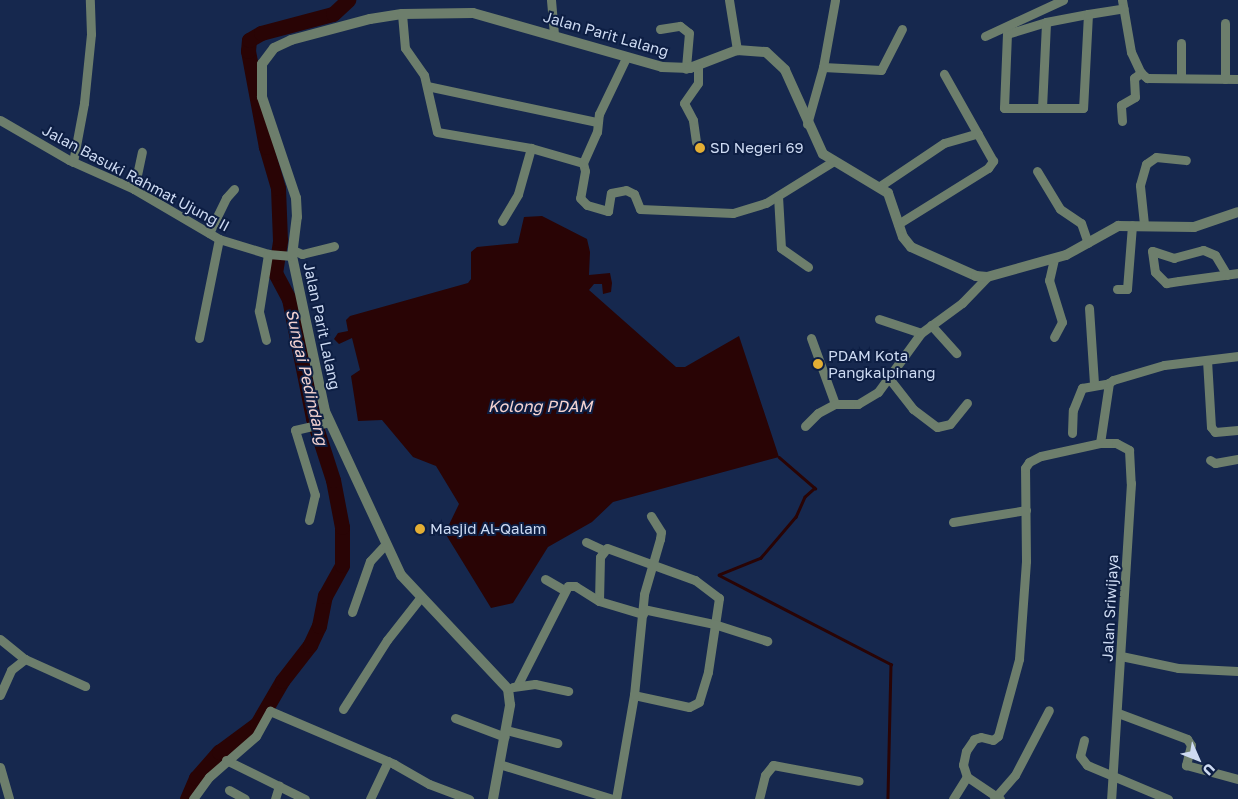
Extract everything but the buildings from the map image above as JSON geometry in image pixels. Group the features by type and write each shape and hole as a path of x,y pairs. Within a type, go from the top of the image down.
{"street":[{"path":"73,162 84,103 91,34 90,0"},
{"path":"551,0 554,34"},
{"path":"728,0 737,50"},
{"path":"807,125 823,67 835,0"},
{"path":"985,36 1063,0"},
{"path":"1088,14 1083,108 1004,108 1007,34 1046,22 1088,14 1123,4 1131,52 1141,73 1153,80 1181,78 1238,79"},
{"name":"Jalan Parit Lalang","path":"513,687 499,676 420,598 401,574 386,544 369,502 325,423 281,254 296,198 262,97 262,64 274,48 291,40 402,14 473,12 554,34 626,58 662,67 686,69 737,50 766,52 780,64 816,146 832,162 880,186"},
{"path":"402,14 405,48 422,71 427,86 434,126 441,134 531,148 583,163"},
{"path":"1042,108 1046,22"},
{"path":"1225,23 1225,79"},
{"path":"660,29 680,26 689,33 686,69"},
{"path":"823,67 881,70 902,29"},
{"path":"1180,43 1181,78"},
{"path":"626,58 597,122 596,132 583,163 585,171 580,200 607,211 614,191 632,192 640,209 717,212 746,211 778,196 832,162"},
{"path":"696,142 693,120 684,103 698,83 698,66"},
{"path":"1122,121 1121,105 1135,97 1133,80 1141,73"},
{"path":"898,224 991,165 992,156 944,74"},
{"path":"427,86 597,122"},
{"name":"Jalan Basuki Rahmat Ujung II","path":"0,120 73,162 134,189 219,239 281,254 302,254 334,246"},
{"path":"978,133 944,143 880,186 891,198 898,224 907,243 917,252 987,278"},
{"path":"502,221 518,194 531,148"},
{"path":"134,189 142,152"},
{"path":"1144,224 1140,185 1146,164 1156,157 1186,160"},
{"path":"1037,171 1060,209 1081,223 1088,243"},
{"path":"209,233 226,198 234,189"},
{"path":"778,196 781,248 808,267"},
{"path":"805,426 818,412 835,404 863,402 878,392 921,333 962,303 987,278 1054,259 1088,243 1112,228 1144,224 1194,227 1238,212"},
{"path":"1117,289 1127,290 1132,225"},
{"path":"200,338 219,239"},
{"path":"1227,274 1215,255 1203,250 1174,258 1152,251 1155,272 1163,282 1238,273"},
{"path":"266,340 259,311 281,254"},
{"path":"1054,259 1049,280 1062,322 1054,337"},
{"path":"1089,308 1094,384"},
{"path":"879,319 921,333"},
{"path":"931,325 956,353"},
{"path":"811,338 835,404"},
{"path":"1072,432 1076,399 1082,388 1109,382 1141,370 1238,356"},
{"path":"1207,360 1210,427 1215,432 1238,430"},
{"path":"888,378 913,409 937,426 950,424 967,403"},
{"path":"1049,710 1015,775 996,798 966,777 963,765 968,746 978,737 993,740 998,736 1019,659 1026,510 1023,474 1029,462 1100,443 1109,382"},
{"path":"310,520 315,495 295,430 325,423"},
{"name":"Jalan Sriwijaya","path":"1100,443 1124,445 1130,455 1118,713 1111,799"},
{"path":"1210,460 1215,462 1238,459"},
{"path":"953,522 1026,510"},
{"path":"499,764 582,794 614,799 634,695 643,611 661,532 651,516"},
{"path":"586,542 603,550 607,548 653,563 695,580 716,595 719,602 714,624 708,672 699,702 689,707 634,695"},
{"path":"352,612 370,561 386,544"},
{"path":"599,601 603,550"},
{"path":"545,579 564,590"},
{"path":"493,799 513,687 564,590 574,586 599,601 714,624 766,640"},
{"path":"343,708 383,646 420,598"},
{"path":"0,639 25,659 85,686"},
{"path":"1121,656 1178,668 1238,671"},
{"path":"0,695 11,670 25,659"},
{"path":"513,687 535,684 568,691"},
{"path":"193,799 205,780 256,736 270,711 388,761 429,784 469,799"},
{"path":"1118,713 1187,739 1191,745 1186,765 1238,779"},
{"path":"455,718 505,734 557,744"},
{"path":"1084,740 1082,761 1168,799"},
{"path":"226,760 305,799"},
{"path":"370,799 388,761"},
{"path":"759,799 765,775 773,765 859,781"},
{"path":"0,767 9,799"},
{"path":"953,799 966,777"},
{"path":"275,799 280,786"},
{"path":"228,790 245,799"}],"water":[{"name":"Kolong PDAM","path":"542,216 587,239 590,252 589,275 610,273 612,283 611,292 603,294 602,284 594,284 589,290 676,367 685,367 739,336 779,457 613,502 592,522 548,547 513,603 491,608 445,533 459,504 436,466 413,457 382,420 358,421 351,376 360,370 352,338 339,344 334,339 338,333 348,331 346,320 350,316 468,283 471,279 471,252 477,247 518,243 524,217"}],"waterway":[{"name":"Sungai Pedindang","path":"187,799 196,778 219,752 257,724 282,681 310,645 319,626 325,596 342,565 342,527 333,480 313,418 289,299 275,273 280,240 278,188 266,147 248,51 249,40 261,33 333,14 348,0"},
{"path":"779,457 815,488 805,497 796,517 761,558 719,575 891,664 888,799"}],"place":[{"name":"SD Negeri 69","path":"700,148"},
{"name":"PDAM Kota Pangkalpinang","path":"818,364"},
{"name":"Masjid Al-Qalam","path":"420,529"}]}
